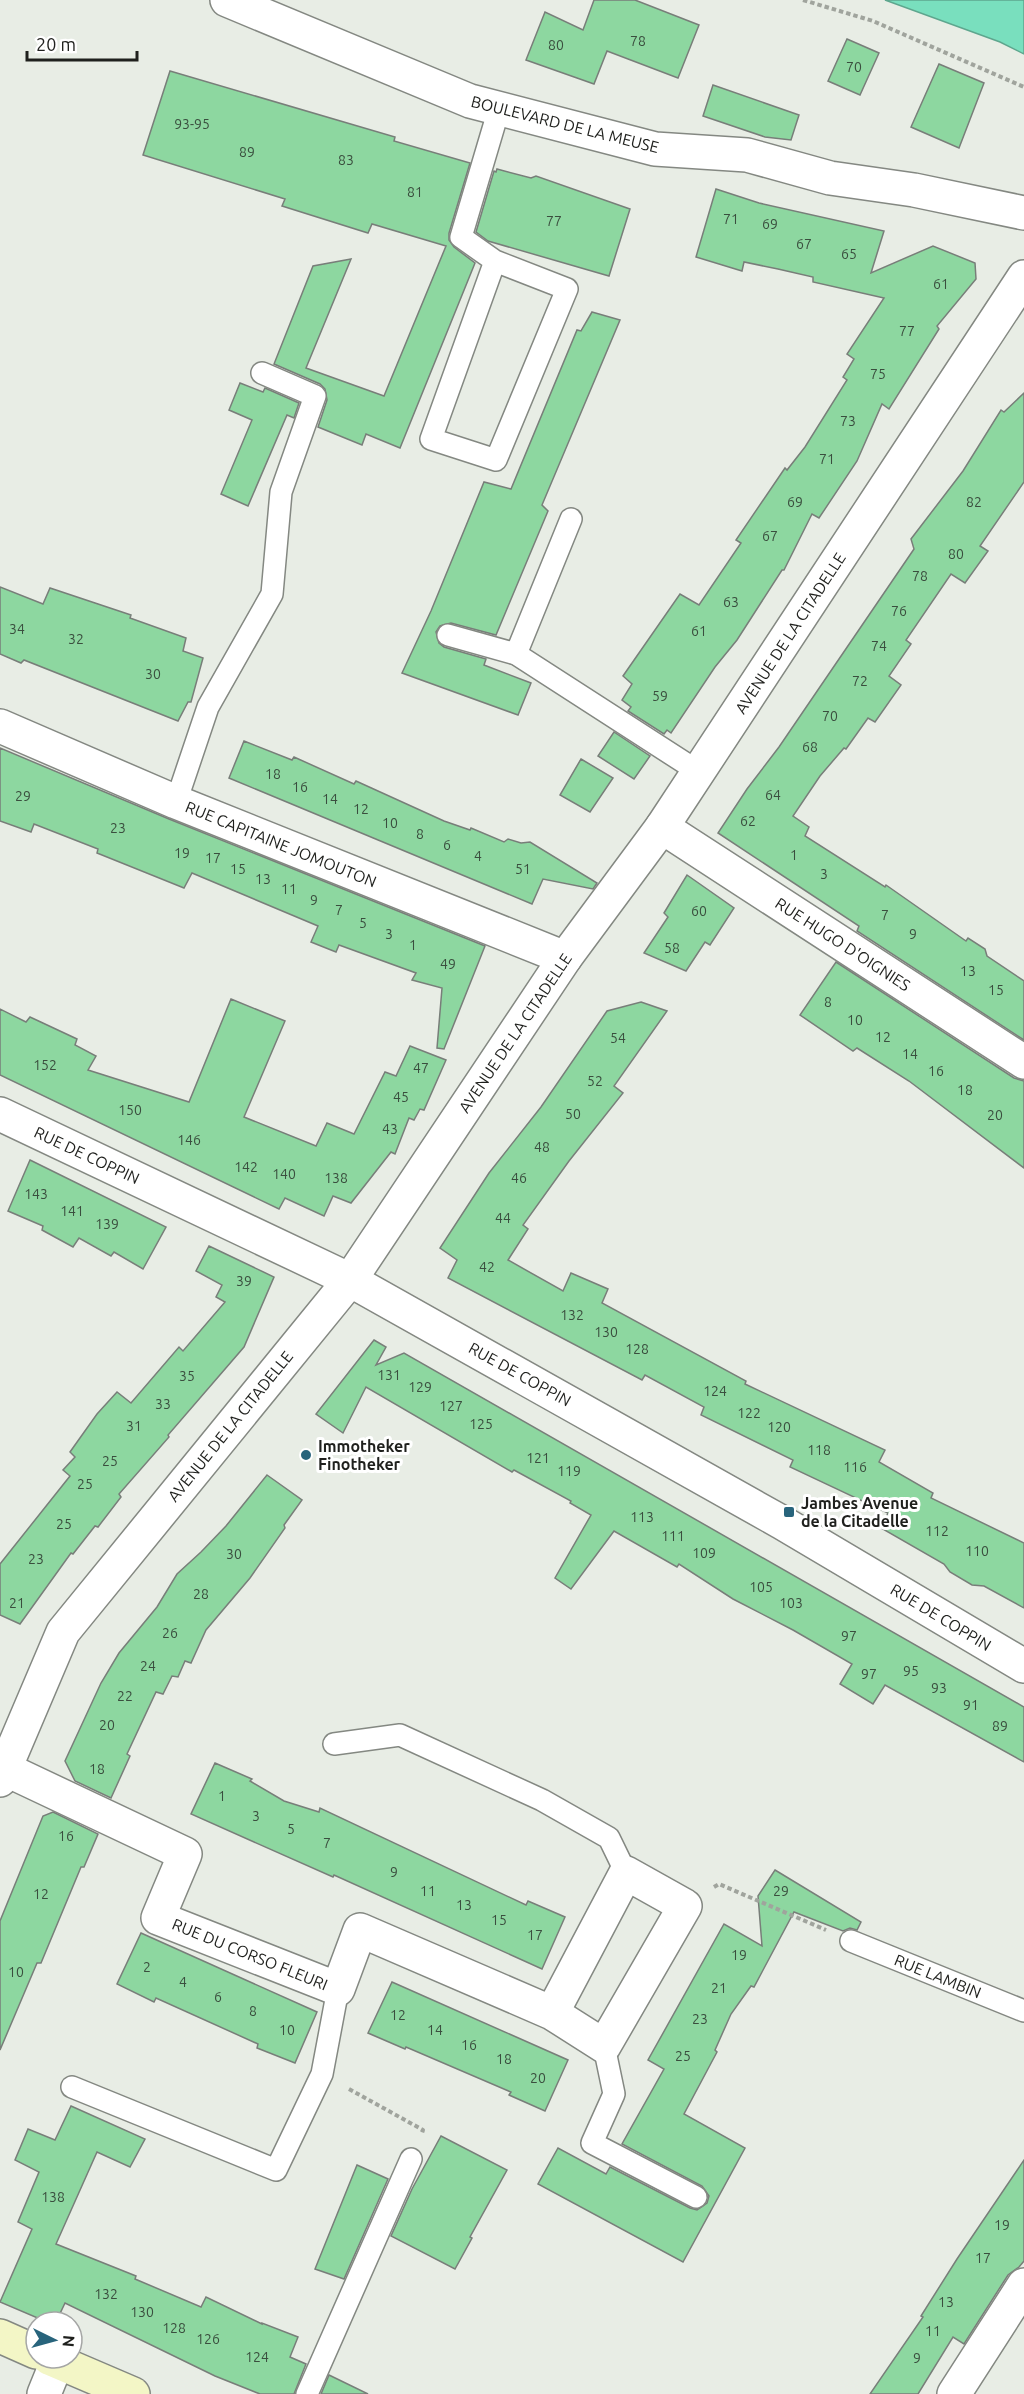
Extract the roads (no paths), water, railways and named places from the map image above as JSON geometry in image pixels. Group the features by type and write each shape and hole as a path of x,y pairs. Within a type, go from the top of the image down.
{"main road":[{"path":"0,2336 24,2347"},
{"path":"77,2370 133,2394"}],"street":[{"name":"BOULEVARD DE LA MEUSE","path":"227,0 470,101 499,109 655,149 747,155 830,178 914,190 1024,213"},
{"name":"AVENUE DE LA CITADELLE","path":"2,1774 63,1632 350,1280 565,958 662,827 699,772 1024,276"},
{"name":"RUE CAPITAINE JOMOUTON","path":"0,726 176,802 565,958"},
{"name":"RUE HUGO D'OIGNIES","path":"662,827 1024,1062"},
{"name":"RUE DE COPPIN","path":"0,1114 350,1280 761,1510 1024,1666"},
{"name":"RUE DU CORSO FLEURI","path":"2,1774 186,1854 158,1918 338,1989 360,1930 552,2013 604,2046"},
{"path":"552,2013 626,1873 686,1906 604,2046"},
{"path":"954,2394 1024,2285"},
{"path":"44,2394 46,2370"}],"lane":[{"path":"495,261 432,439 496,460 567,289 495,261 461,237 499,109"},
{"path":"176,802 208,707 272,594 281,492 315,396 262,373"},
{"path":"516,654 570,519"},
{"path":"448,635 516,654 699,772"},
{"path":"334,1744 400,1736 542,1800 609,1838 626,1873"},
{"name":"RUE LAMBIN","path":"851,1941 1024,2011"},
{"path":"72,2087 276,2170 322,2074 338,1989"},
{"path":"604,2046 614,2094 592,2143 696,2198"},
{"path":"307,2394 411,2159"}],"place":[{"name":"Immotheker Finotheker","path":"306,1455"},
{"name":"Jambes Avenue de la Citadelle","path":"789,1512"}]}
